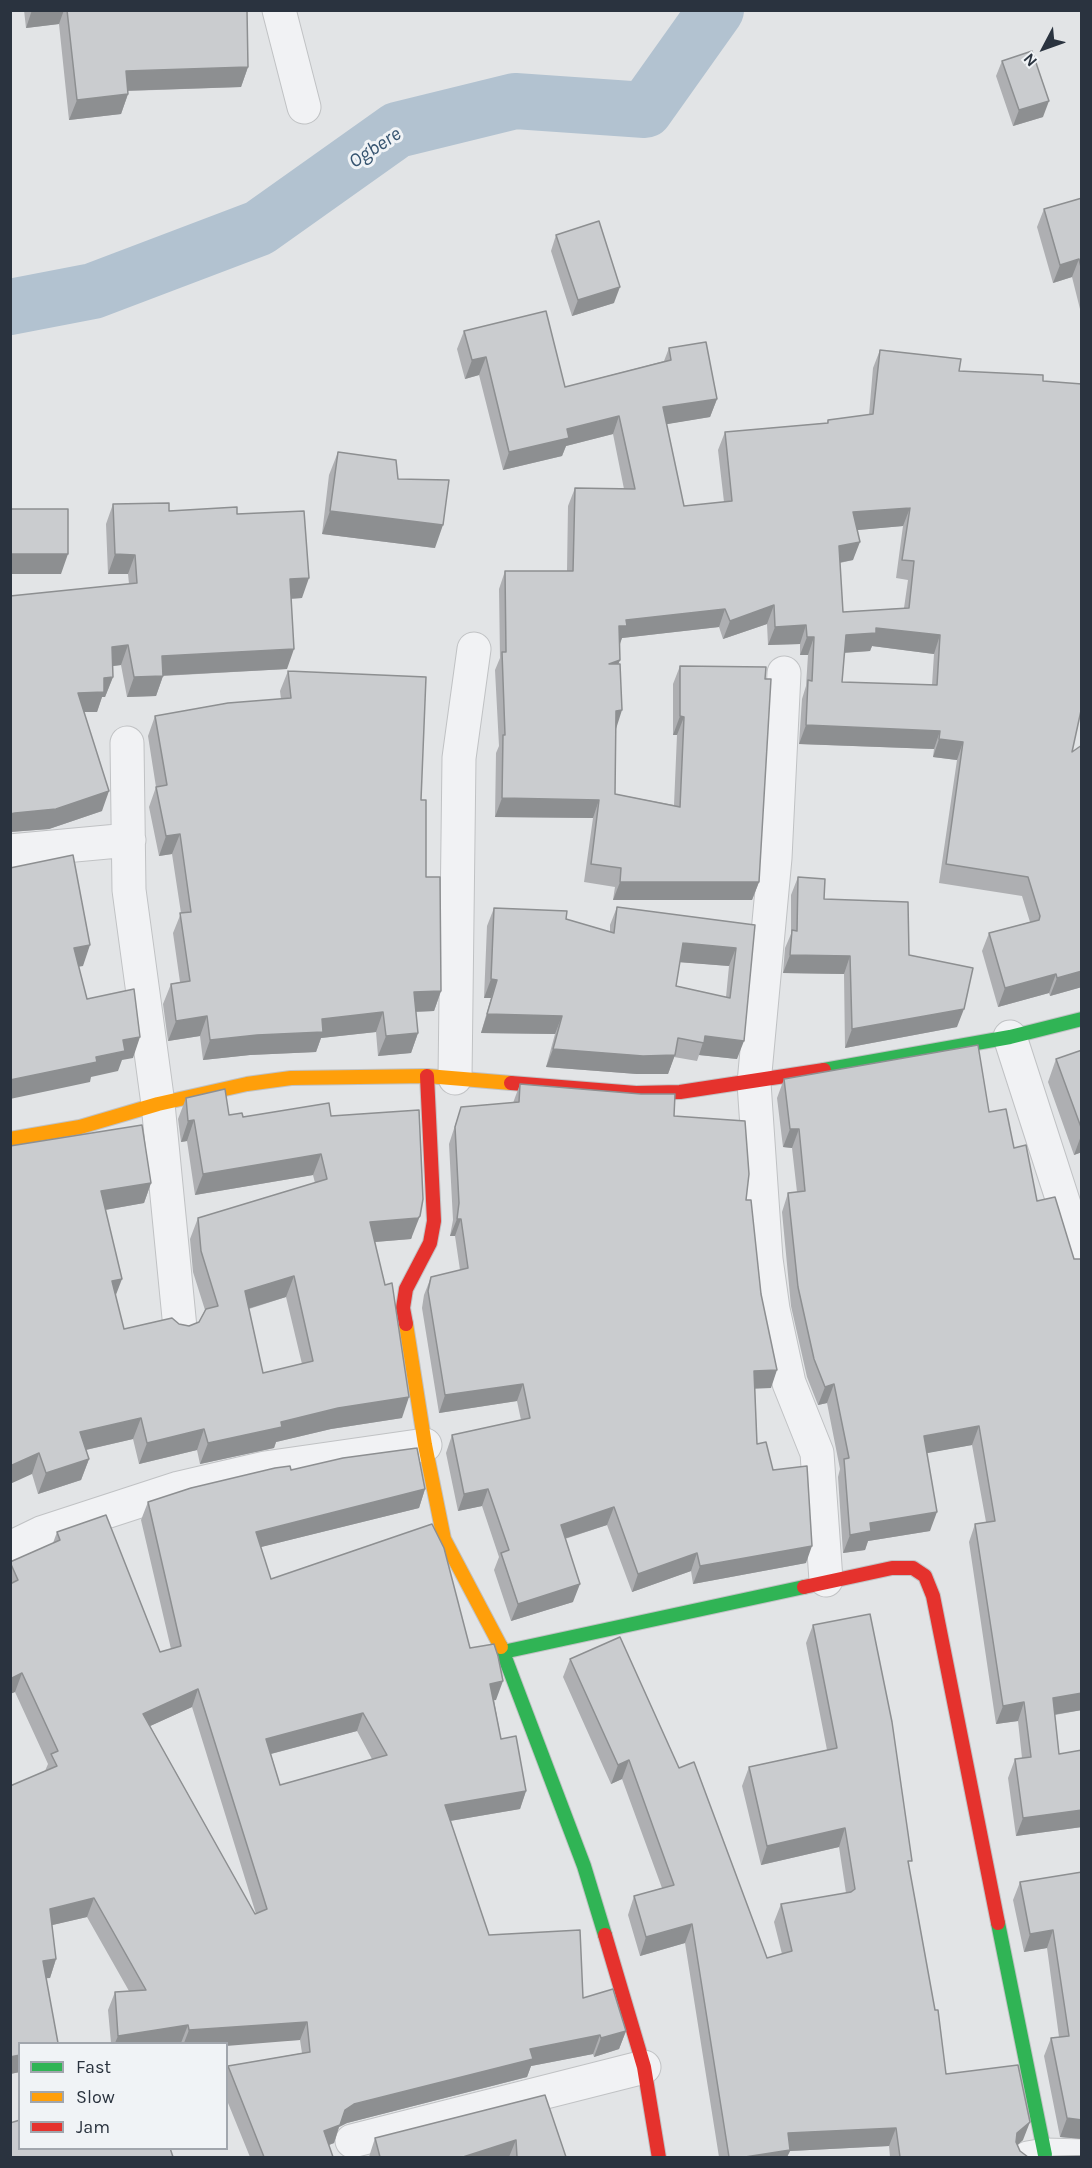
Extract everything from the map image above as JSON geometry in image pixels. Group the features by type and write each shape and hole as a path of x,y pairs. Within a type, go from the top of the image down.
{"street":[{"path":"279,10 303,107"},
{"path":"474,649 459,758 434,1221 430,1243 406,1289 403,1308 425,1445 444,1539 503,1652 584,1866 644,2067 659,2157"},
{"path":"784,673 775,858 754,1083 766,1259 773,1309 789,1383 817,1453 826,1580"},
{"path":"127,743 130,901 159,1104 180,1328"},
{"path":"10,851 129,840"},
{"path":"10,1139 80,1127 159,1104 247,1084 291,1078 441,1077 636,1093 680,1092 754,1083 1010,1037 1082,1020"},
{"path":"1010,1037 1082,1260"},
{"path":"10,1548 52,1529 179,1488 265,1468 425,1445"},
{"path":"503,1652 826,1580 892,1568 913,1568 925,1576 933,1596 1037,2156 1082,2156"},
{"path":"352,2141 644,2067"}],"building":[{"path":"67,10 247,10 248,67 126,71 128,94 77,100"},
{"path":"1032,51 1049,101 1019,110 1002,61"},
{"path":"1082,198 1082,271 1079,259 1060,265 1044,209"},
{"path":"599,221 620,287 578,300 556,235"},
{"path":"546,311 565,387 671,360 669,348 706,342 717,399 663,407 684,506 732,501 725,432 828,423 828,420 873,414 880,350 961,359 959,371 1043,375 1043,381 1082,384 1082,706 1072,752 1082,745 1082,971 1057,978 1056,974 1005,988 989,933 1039,920 1040,916 1028,877 946,864 963,742 939,739 940,731 806,725 808,680 812,681 814,637 807,637 806,625 775,627 774,605 730,621 725,609 626,620 627,626 619,626 620,660 609,664 620,664 622,710 616,711 615,794 680,807 684,717 680,716 680,666 766,667 765,679 771,679 759,882 620,882 621,868 591,864 599,800 502,798 503,735 505,735 502,652 506,652 505,571 573,571 575,488 635,489 619,416 567,429 569,438 509,452 486,357 472,360 464,331","holes":["910,508 902,560 914,561 909,608 843,612 839,546 860,542 853,512","876,628 940,635 937,685 842,682 846,635 876,633"]},
{"path":"338,452 396,460 398,479 449,480 443,525 330,511"},
{"path":"169,503 169,511 237,507 237,514 304,511 309,578 290,579 294,649 162,656 163,676 134,677 128,645 112,647 113,677 104,678 104,692 78,693 109,791 56,809 10,814 10,596 137,583 135,555 115,554 113,504"},
{"path":"10,509 68,509 68,554 10,554"},
{"path":"288,671 426,677 421,800 426,800 426,877 440,877 441,991 414,992 418,1033 386,1036 383,1012 322,1019 323,1032 210,1040 207,1016 176,1021 171,984 190,981 180,913 191,912 180,834 166,836 156,787 167,785 155,716 228,703 291,698"},
{"path":"73,855 90,945 74,948 87,999 134,989 140,1037 123,1040 125,1051 96,1057 97,1062 10,1080 10,868"},
{"path":"798,877 825,879 824,899 908,902 909,955 973,968 964,1009 852,1029 850,956 790,955 792,930 797,931"},
{"path":"617,907 755,925 744,1041 705,1036 704,1043 678,1038 675,1055 643,1056 553,1049 562,1016 487,1014 497,980 491,979 494,908 567,911 566,919 614,933","holes":["683,943 736,948 730,998 676,986"]},
{"path":"978,1045 989,1112 1006,1109 1014,1148 1026,1145 1037,1201 1055,1197 1074,1259 1082,1259 1082,1693 1053,1698 1059,1754 1082,1750 1082,1810 1023,1818 1015,1759 1031,1757 1024,1702 1003,1706 975,1524 995,1521 979,1426 924,1436 937,1512 870,1523 871,1531 850,1535 844,1459 849,1458 834,1384 825,1387 814,1359 798,1287 788,1193 805,1191 799,1129 790,1129 784,1079"},
{"path":"1082,1050 1082,1130 1056,1059"},
{"path":"520,1084 641,1094 675,1094 674,1116 745,1121 749,1174 746,1200 751,1200 761,1294 777,1370 754,1371 757,1444 766,1442 773,1470 807,1466 812,1546 700,1566 697,1553 638,1574 614,1507 561,1525 580,1584 518,1604 501,1553 509,1550 488,1489 464,1494 452,1435 530,1418 523,1384 445,1395 428,1291 431,1277 468,1268 461,1219 457,1219 459,1203 455,1127 461,1107 519,1102"},
{"path":"225,1089 229,1115 242,1113 243,1117 329,1103 331,1116 419,1110 423,1199 420,1216 370,1222 385,1285 392,1283 409,1397 338,1408 281,1422 282,1427 208,1443 204,1429 147,1443 141,1418 80,1432 89,1459 46,1473 39,1453 10,1466 10,1146 142,1125 151,1183 101,1191 122,1279 112,1281 124,1329 172,1318 179,1324 189,1326 199,1322 206,1309 218,1306 201,1251 198,1218 327,1179 321,1154 203,1174 194,1120 188,1121 186,1098","holes":["294,1276 313,1361 263,1373 245,1291"]},
{"path":"417,1448 425,1489 256,1532 271,1579 432,1524 444,1548 470,1648 494,1644 503,1681 490,1684 501,1739 516,1736 526,1791 445,1805 489,1935 580,1930 583,1998 613,1989 626,2031 601,2038 600,2035 530,2049 533,2059 354,2104 345,2110 340,2125 324,2131 333,2157 264,2157 228,2066 310,2052 307,2022 189,2030 188,2025 118,2036 115,1992 146,1990 94,1898 50,1909 56,1959 43,1961 58,2042 18,2042 18,2055 10,2057 10,1786 57,1766 51,1754 58,1751 22,1673 10,1679 10,1584 18,1580 10,1562 60,1540 57,1532 106,1515 160,1652 181,1646 148,1502 191,1488 275,1468 290,1466 291,1470 343,1458","holes":["198,1689 267,1909 255,1914 143,1714","363,1713 387,1755 280,1785 266,1739"]},
{"path":"870,1614 892,1722 912,1861 908,1861 935,2010 938,2010 946,2074 1018,2065 1030,2122 1017,2133 1016,2142 1020,2151 1028,2157 900,2157 896,2128 788,2133 790,2150 745,2157 729,2157 692,1924 646,1937 634,1896 674,1885 629,1760 618,1765 570,1659 620,1637 679,1768 694,1762 767,1958 792,1951 781,1904 851,1892 855,1889 845,1828 767,1846 749,1767 837,1748 813,1625"},
{"path":"1082,1872 1082,2120 1067,2118 1051,2038 1069,2036 1053,1930 1030,1934 1020,1882"},
{"path":"545,2095 566,2157 517,2157 516,2140 463,2157 380,2157 375,2138"},
{"path":"18,2121 18,2150 171,2150 173,2157 10,2157 10,2123"},
{"path":"1082,2156 1082,2157 1028,2157"}],"waterway":[{"name":"Ogbere","path":"10,307 93,291 259,228 397,130 515,101 645,110 716,10"}],"traffic: fast":[{"path":"824,1070 1010,1037 1082,1019"},
{"path":"503,1652 804,1587"},
{"path":"501,1647 584,1866 605,1935"},
{"path":"998,1923 1045,2155"}],"traffic: slow":[{"path":"10,1139 80,1127 158,1104 247,1084 291,1078 427,1076 511,1083"},
{"path":"406,1324 425,1445 444,1539 501,1647"}],"traffic: jam":[{"path":"511,1083 636,1093 680,1092 824,1070"},
{"path":"406,1324 403,1308 406,1289 430,1243 434,1221 427,1076"},
{"path":"804,1587 892,1568 913,1568 925,1576 933,1596 998,1923"},
{"path":"605,1935 644,2067 659,2158"}]}
